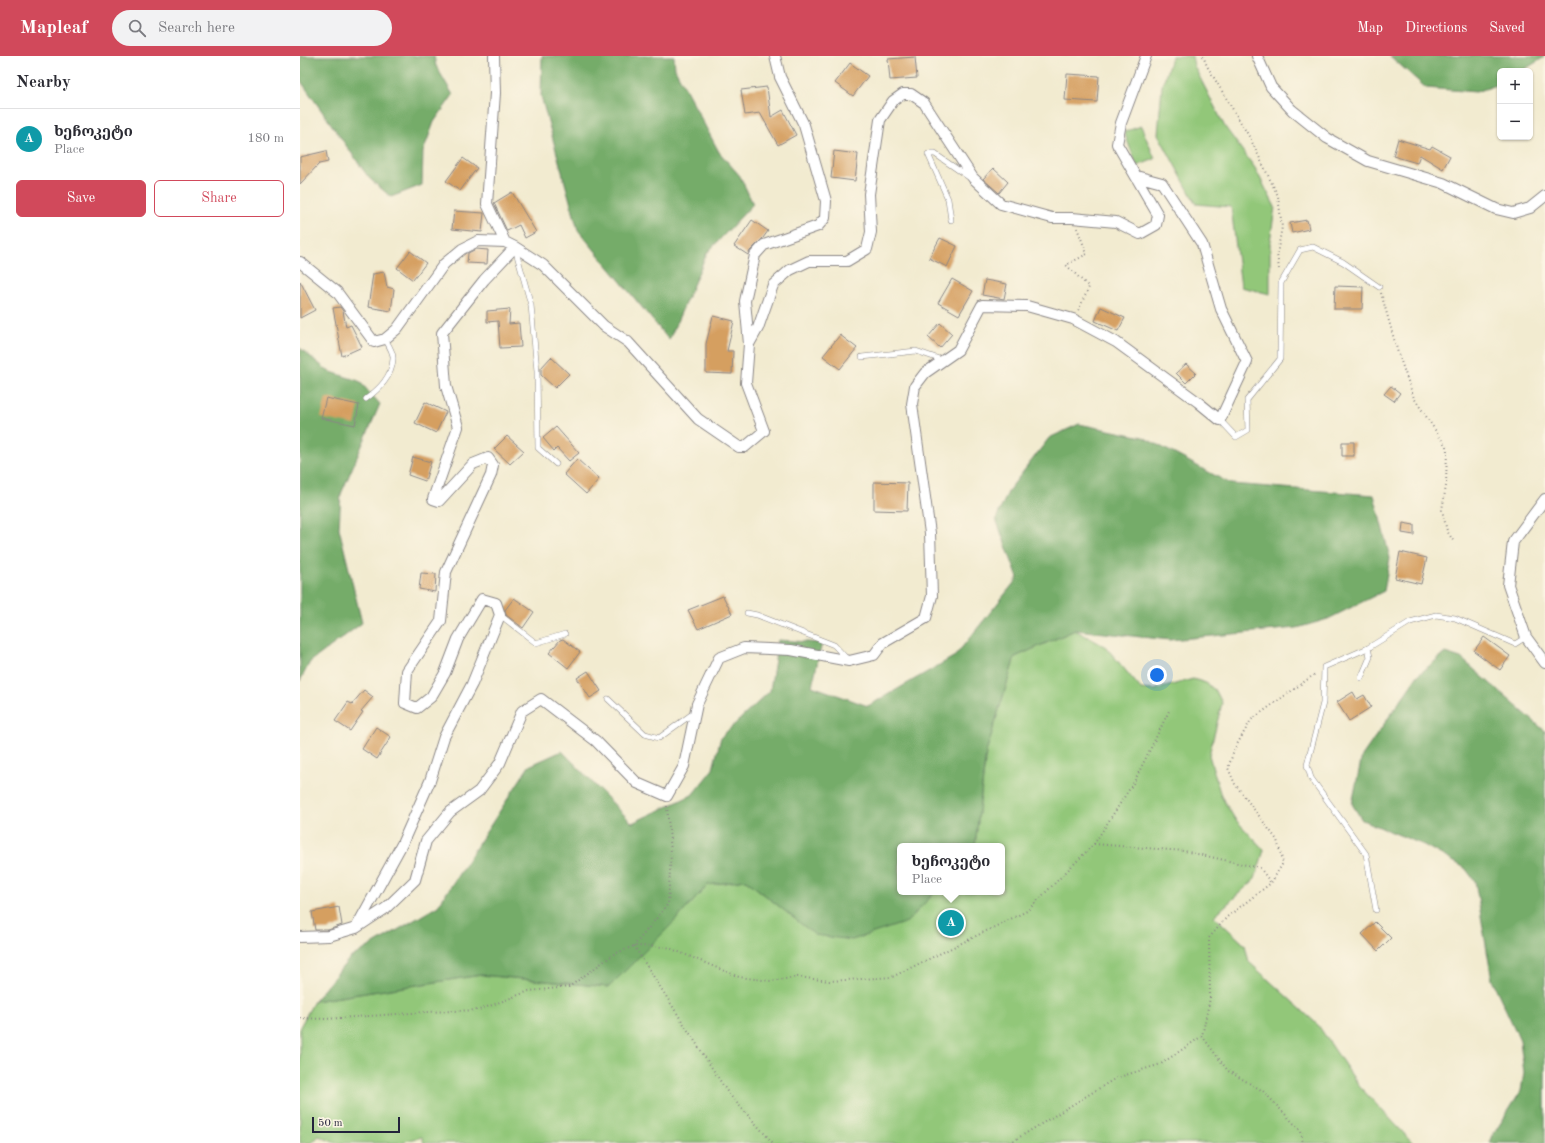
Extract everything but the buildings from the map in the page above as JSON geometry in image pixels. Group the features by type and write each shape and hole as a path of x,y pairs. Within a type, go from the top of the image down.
{"street":[{"path":"494,56 495,92 487,204 505,242"},
{"path":"300,262 337,292 374,342 385,339 397,329 444,264 462,249 478,241 505,242 543,265 604,326 628,342 698,419 739,447 745,447 764,431 746,383 749,344 745,301 756,255 764,245 818,226 826,218 826,201 804,125 780,76 775,56"},
{"path":"749,344 758,328 773,285 790,270 809,261 847,261 867,250 871,232 869,194 880,120 893,101 903,94 910,94 924,103 973,178 1001,204 1052,218 1072,218 1116,222 1140,234 1156,225 1158,215 1117,144 1121,123 1146,56"},
{"path":"1257,56 1271,87 1292,110 1327,138 1368,161 1443,183 1496,209 1513,213 1530,208 1545,196"},
{"path":"300,937 329,936 356,928 386,908 415,880 426,841 450,812 479,791 500,763 522,711 541,698 596,741 637,782 667,796 684,766 697,704 719,658 744,648 791,650 849,661 874,655 883,643 926,618 932,596 930,533 912,404 915,386 925,373 958,350 982,305 1027,306 1073,319 1116,342 1198,402 1220,420 1247,362 1221,309 1202,244 1162,183 1136,176"},
{"path":"356,928 402,844 430,781 444,737 472,684 500,614 496,603 482,599 458,639 446,674 431,697 417,708 405,703 408,671 441,621 446,572 491,475 494,465 488,458 473,464 439,501 433,499 458,427 446,386 442,333 484,280 515,247"},
{"path":"1545,499 1513,542 1508,585 1526,637 1545,663"}],"lane":[{"path":"951,220 948,198 928,154 934,154 968,178 973,178"},
{"path":"515,247 531,305 537,371 538,448 556,464"},
{"path":"1220,420 1236,437 1248,430 1247,400 1280,359 1281,283 1300,250 1313,247 1343,262 1378,286"},
{"path":"366,399 382,386 389,373 394,358 385,339"},
{"path":"862,356 916,352 943,361"},
{"path":"747,613 757,615 834,645 849,661"},
{"path":"500,614 536,643 565,634"},
{"path":"1376,910 1366,854 1311,778 1307,765 1323,703 1324,667 1368,648 1410,622 1436,615 1455,618 1515,644 1526,637"},
{"path":"1361,678 1370,657 1368,648"},
{"path":"608,699 645,734 659,738 695,711"}],"path":[{"path":"1203,56 1207,66 1250,138 1278,196 1282,227 1277,254 1281,283"},
{"path":"1072,218 1087,254 1066,265 1089,287 1073,319"},
{"path":"1378,286 1414,398 1446,448 1446,486 1442,510 1447,531 1454,542"},
{"path":"1010,1143 1116,1078 1161,1064 1202,1036 1210,998 1209,938 1227,916 1271,883 1283,863 1277,840 1235,784 1228,768 1234,748 1251,720 1324,667"},
{"path":"300,1018 325,1019 479,1010 529,992 569,987 614,954 634,946 667,947 739,977 771,982 798,977 829,981 892,978 1027,911 1094,844 1134,782 1169,711"},
{"path":"634,946 668,904 671,852 667,796"},
{"path":"1094,844 1184,850 1260,868 1271,883"},
{"path":"634,946 728,1093 773,1143"},
{"path":"1202,1036 1228,1072 1263,1092 1301,1131 1303,1143"}],"green space":[{"path":"300,56 434,56 436,66 453,95 434,122 423,152 422,185 391,197 369,178 300,80"},
{"path":"542,56 674,56 675,69 719,152 740,176 753,204 707,253 669,340 578,230 541,96"},
{"path":"1172,56 1192,56 1194,66 1225,127 1255,168 1275,207 1270,242 1270,294 1241,287 1231,207 1196,204 1158,134 1162,86"},
{"path":"1390,56 1544,56 1527,68 1497,68 1497,85 1476,92 1426,88"},
{"path":"1141,126 1155,159 1137,166 1124,132"},
{"path":"300,348 328,371 359,381 380,404 341,494 339,528 362,623 310,662 300,681"},
{"path":"1079,424 1143,437 1231,484 1374,495 1390,558 1384,591 1328,619 1297,628 1170,640 1075,630 1015,657 986,752 975,843 897,843 897,895 932,895 907,922 852,940 815,935 746,880 708,885 672,924 609,987 481,975 314,1001 350,958 438,906 529,766 562,751 632,823 692,795 713,769 721,737 770,691 778,640 822,643 812,686 868,706 955,656 1018,578 996,519 1009,490 1049,438"},
{"path":"1075,630 1106,647 1141,689 1154,690 1193,679 1206,683 1216,691 1222,703 1209,755 1221,796 1235,819 1264,850 1255,879 1214,916 1245,945 1249,962 1318,1025 1359,1086 1413,1143 424,1143 422,1137 397,1143 335,1143 319,1136 312,1143 300,1143 300,1027 314,1001 481,975 609,987 672,924 708,885 746,880 815,934 907,922 932,895 1005,895 1005,843 975,843 986,752 1015,657"},
{"path":"1445,653 1461,658 1545,731 1545,1143 1490,1143 1493,1135 1521,1091 1524,1073 1520,1040 1492,980 1475,881 1465,868 1424,845 1362,820 1352,804 1362,756 1418,675"}],"place":[{"name":"ხეჩოკეტი","path":"951,923"}]}
